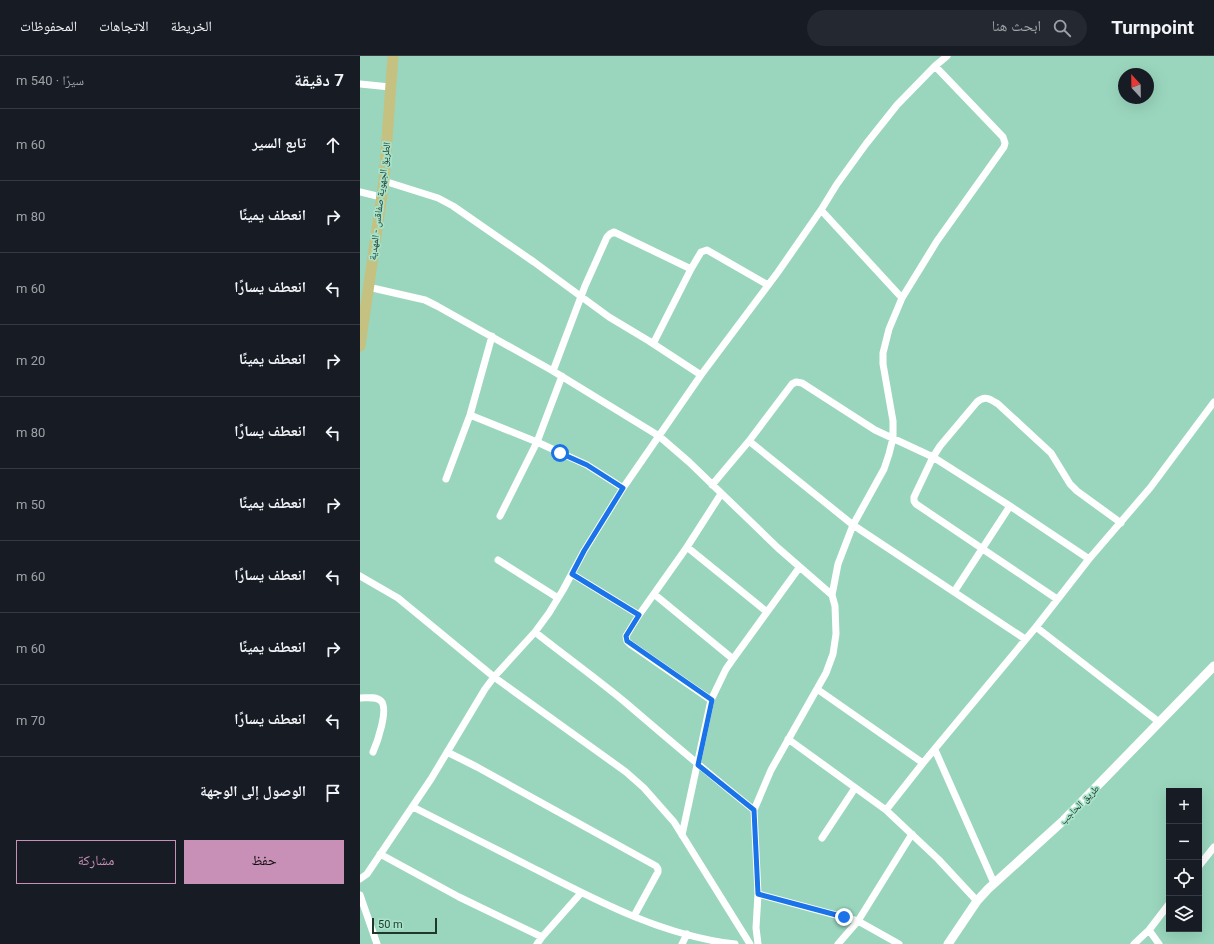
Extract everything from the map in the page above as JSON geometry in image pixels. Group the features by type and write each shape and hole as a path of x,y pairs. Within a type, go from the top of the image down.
{"main road":[{"name":"الطريق الجهوية صفاقس - المهدية","path":"360,346 384,182 393,56"}],"street":[{"path":"360,879 367,874 413,807 448,752 485,689 535,632 558,598 584,551 623,488 701,375 768,285 821,210 837,184 897,105 935,66 947,56"},
{"path":"758,944 756,928 758,894 754,810 771,770 826,673 833,654 836,634 836,616 832,595 838,564 853,525 884,469 893,438 893,421 885,378 883,353 889,329 902,298 937,240 1004,147 1005,142 1003,137 935,66"},
{"path":"360,84 390,87"},
{"path":"384,182 438,198 453,206 609,317 701,375"},
{"path":"360,192 381,196"},
{"path":"821,210 902,298"},
{"path":"554,371 581,296 607,237 610,234 614,232 691,269"},
{"path":"653,344 701,252 707,250 768,285"},
{"path":"368,287 425,300 554,371 659,436 689,462 799,568 832,595"},
{"path":"446,479 470,415 492,336"},
{"path":"500,516 537,442 562,376"},
{"path":"712,485 749,442 789,387 796,382 802,383 875,430 933,457 1089,559"},
{"path":"1057,599 916,504 914,501 914,496 940,446 977,402 984,397 990,398 998,404 1051,454 1070,484 1077,491 1121,523"},
{"path":"886,810 1089,559 1150,488 1214,402"},
{"path":"470,415 537,442 587,465 623,488"},
{"path":"749,442 853,525 1025,639"},
{"path":"712,700 627,641 626,636 687,547 721,494"},
{"path":"954,592 1010,506"},
{"path":"687,547 767,612"},
{"path":"498,560 558,598"},
{"path":"682,836 712,700 726,669 799,568"},
{"path":"572,574 639,615"},
{"path":"360,576 398,598 494,677 626,772 644,788 674,822 750,944"},
{"path":"654,594 733,659"},
{"path":"1036,626 1159,722"},
{"path":"535,632 609,689 698,765 754,810"},
{"name":"طريق الحاجب","path":"948,944 977,901 994,883 1064,820 1214,666"},
{"path":"817,689 923,763"},
{"path":"360,698 376,698 381,700 383,704 381,732 374,752"},
{"path":"788,739 886,810 938,859 977,901"},
{"path":"935,750 994,883"},
{"path":"448,752 656,866 658,872 634,916"},
{"path":"822,838 855,788"},
{"path":"413,807 581,893 650,923 687,934 735,944"},
{"path":"838,944 858,921 912,834"},
{"path":"1202,862 1214,847"},
{"path":"380,854 459,897 542,937"},
{"path":"538,944 542,937 581,893"},
{"path":"758,894 858,921 899,944"},
{"path":"360,895 378,944"},
{"path":"1134,944 1149,930 1166,908"},
{"path":"1149,930 1159,944"},
{"path":"682,944 687,934"},
{"path":"744,944 750,944"}],"route":[{"path":"560,453 587,465 623,488 584,551 572,574 639,615 626,636 627,641 712,700 698,765 754,810 758,894 844,917"}]}
